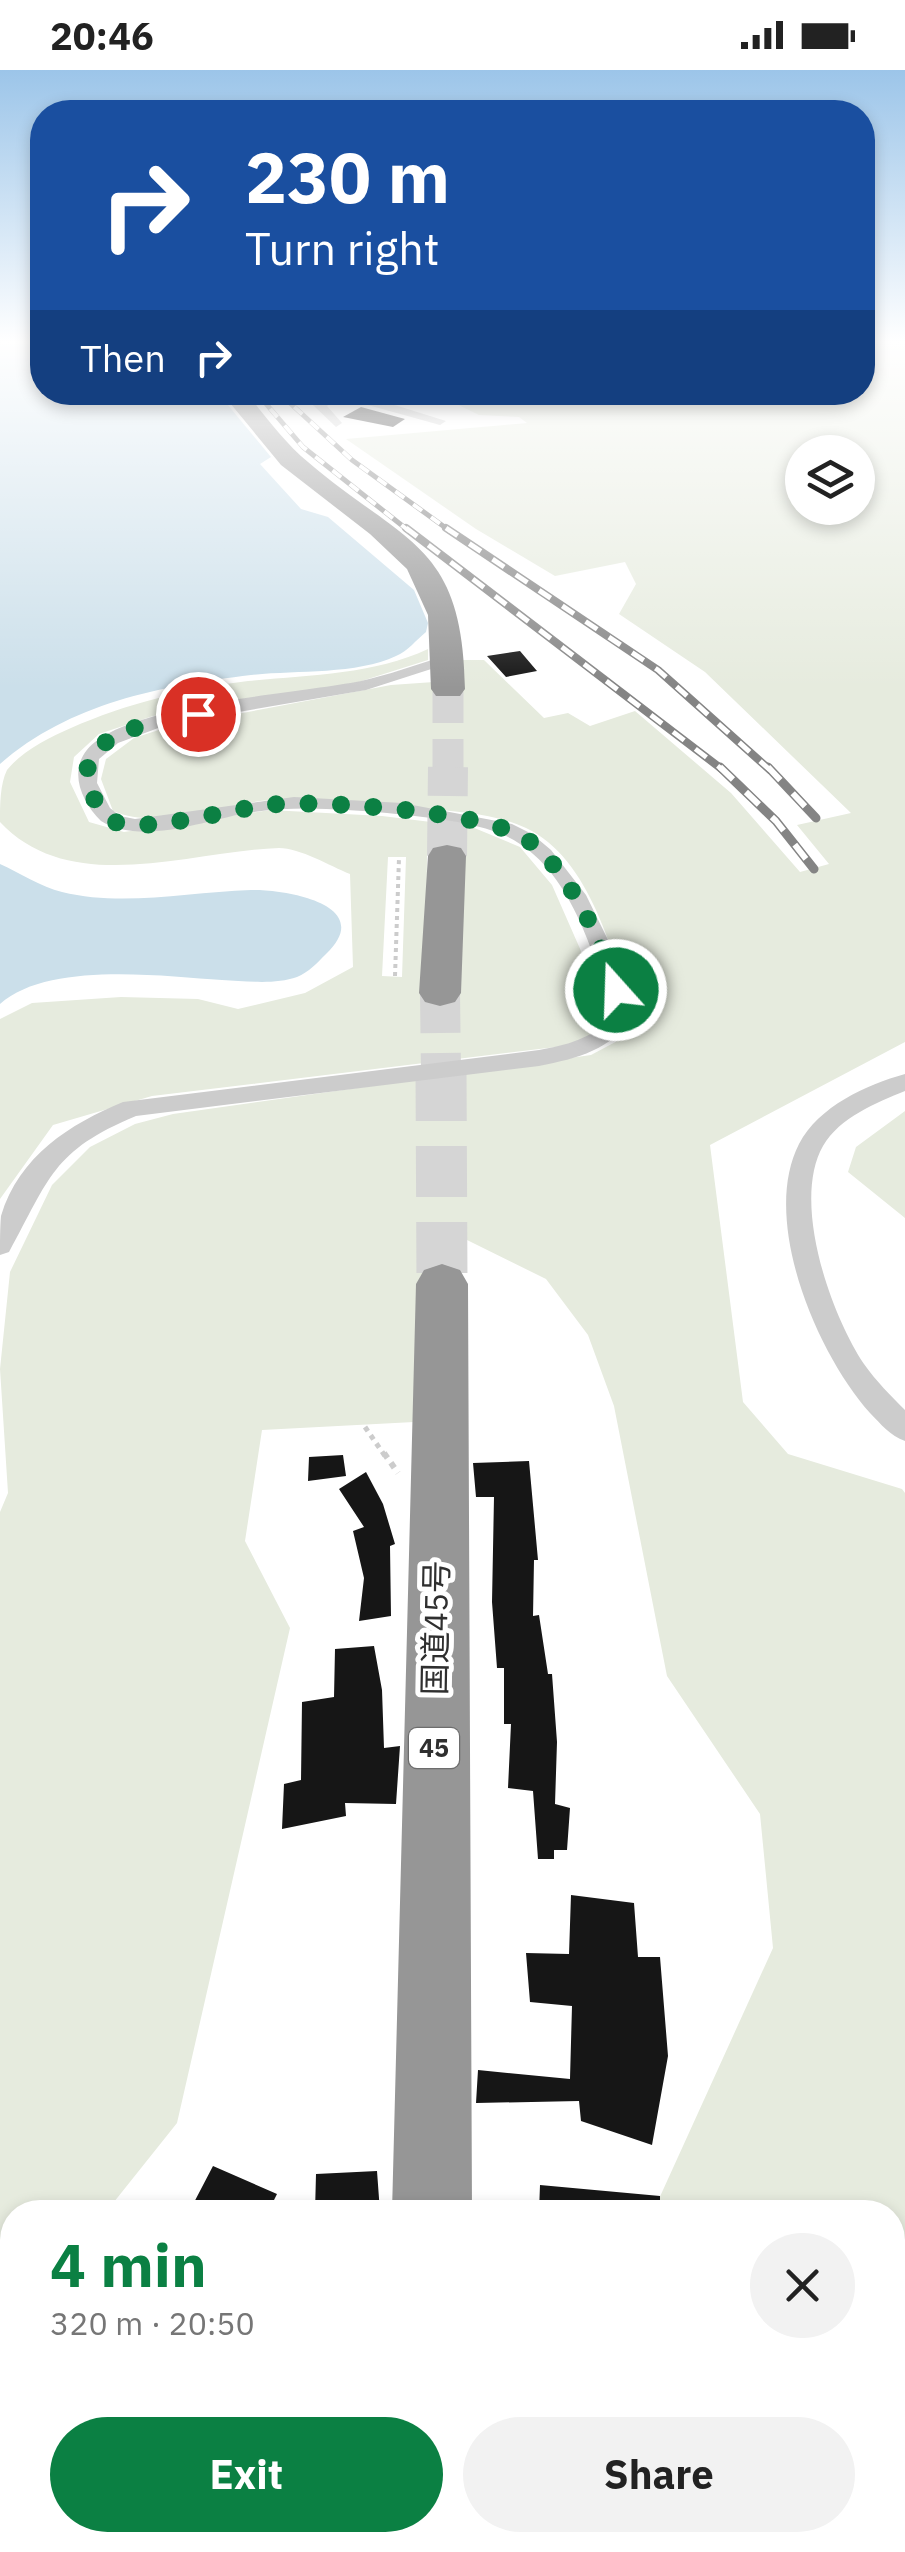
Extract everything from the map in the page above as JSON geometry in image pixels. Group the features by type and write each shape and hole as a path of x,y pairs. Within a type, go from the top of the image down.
{"highway":[{"path":"289,457 422,570 440,603 448,675"},
{"path":"440,992 447,856"},
{"name":"国道45号","path":"432,2200 442,1284"}],"street":[{"path":"0,1245 36,1169 61,1142 132,1108 539,1058 586,1048 612,1033 623,1015 609,966 564,880 540,850 521,835 480,821 379,808 272,804 131,825 107,817 86,776 91,756 111,739 167,719 448,675"},
{"path":"905,1082 869,1096 823,1128 808,1148 800,1173 798,1206 812,1272 833,1332 874,1399 905,1430"}],"path":[{"path":"395,976 399,858"}],"shaded area":[{"path":"372,457 785,457 785,525 875,525 875,457 905,457 905,1042 710,1145 743,1402 788,1454 905,1493 905,2200 658,2200 773,1948 760,1814 667,1676 614,1406 588,1335 546,1279 467,1240 420,1277 414,1422 262,1430 245,1541 290,1628 177,2123 116,2200 0,2200 0,1512 8,1493 0,1369 10,1272 52,1185 90,1147 135,1124 173,1114 591,1055 621,1039 634,1023 609,942 584,887 549,843 526,828 475,814 327,799 251,802 171,817 132,816 113,811 101,779 106,759 134,738 168,727 391,685 434,682 459,660 484,660 544,718 568,713 590,726 635,711 731,793 800,872 829,864 797,825 851,813 705,672 619,614 636,584 625,562 555,576 476,529"},
{"path":"428,649 428,660 349,685 153,716 99,734 74,757 70,782 89,822 124,832 270,810 382,816 472,827 520,847 552,885 606,1008 606,1028 581,1044 152,1096 53,1125 0,1199 0,1019 32,1003 121,997 198,999 238,1009 305,993 353,967 350,874 305,854 279,848 133,865 61,859 29,845 0,822 7,770 28,751 54,736 135,704 203,688 339,672 407,658","holes":["427,853 456,853 426,994","388,857 406,857 402,977 382,976"]},
{"path":"905,1111 905,1218 848,1172 856,1147"}],"water":[{"path":"0,457 271,457 260,464 301,509 328,517 414,590 428,623 426,632 408,648 380,662 325,671 217,679 118,701 56,726 0,764"},
{"path":"0,864 46,887 85,896 132,898 251,890 303,897 334,912 341,923 339,937 313,967 288,979 250,982 138,974 75,976 21,990 0,1004"}],"building":[{"path":"520,651 537,671 506,677 487,656"},
{"path":"343,1455 346,1476 308,1481 309,1457"},
{"path":"529,1461 538,1560 534,1560 533,1616 539,1615 548,1674 552,1674 557,1742 555,1804 570,1808 567,1850 554,1850 554,1859 538,1859 533,1791 508,1788 511,1724 504,1724 504,1668 497,1668 492,1602 494,1497 476,1497 473,1463"},
{"path":"366,1472 383,1504 395,1544 390,1546 391,1616 359,1621 364,1578 353,1531 364,1527 339,1489"},
{"path":"374,1646 382,1690 384,1748 400,1746 396,1804 345,1803 346,1816 282,1829 284,1784 301,1780 302,1702 334,1697 335,1649"},
{"path":"571,1895 634,1903 638,1957 660,1957 668,2056 652,2145 581,2121 579,2101 476,2103 478,2070 570,2079 572,2006 530,2002 526,1953 569,1954"},
{"path":"213,2166 277,2194 274,2200 195,2200"},
{"path":"377,2171 379,2200 315,2200 316,2174"},
{"path":"540,2185 660,2196 660,2200 539,2200"}],"tunnel":[{"path":"448,689 448,767"},
{"path":"447,856 448,767"},
{"path":"440,993 441,1073"},
{"path":"441,1070 442,1284"}],"railway":[{"path":"315,457 409,531"},
{"path":"349,457 450,531"},
{"path":"406,528 723,770"},
{"path":"446,528 658,670 770,770"},
{"path":"720,767 776,821 814,869"},
{"path":"768,767 816,818"}],"route":[{"path":"198,714 136,728 111,739 91,756 86,776 107,817 131,825 272,804 379,808 480,821 521,835 540,850 564,880 596,938 616,990"}]}
